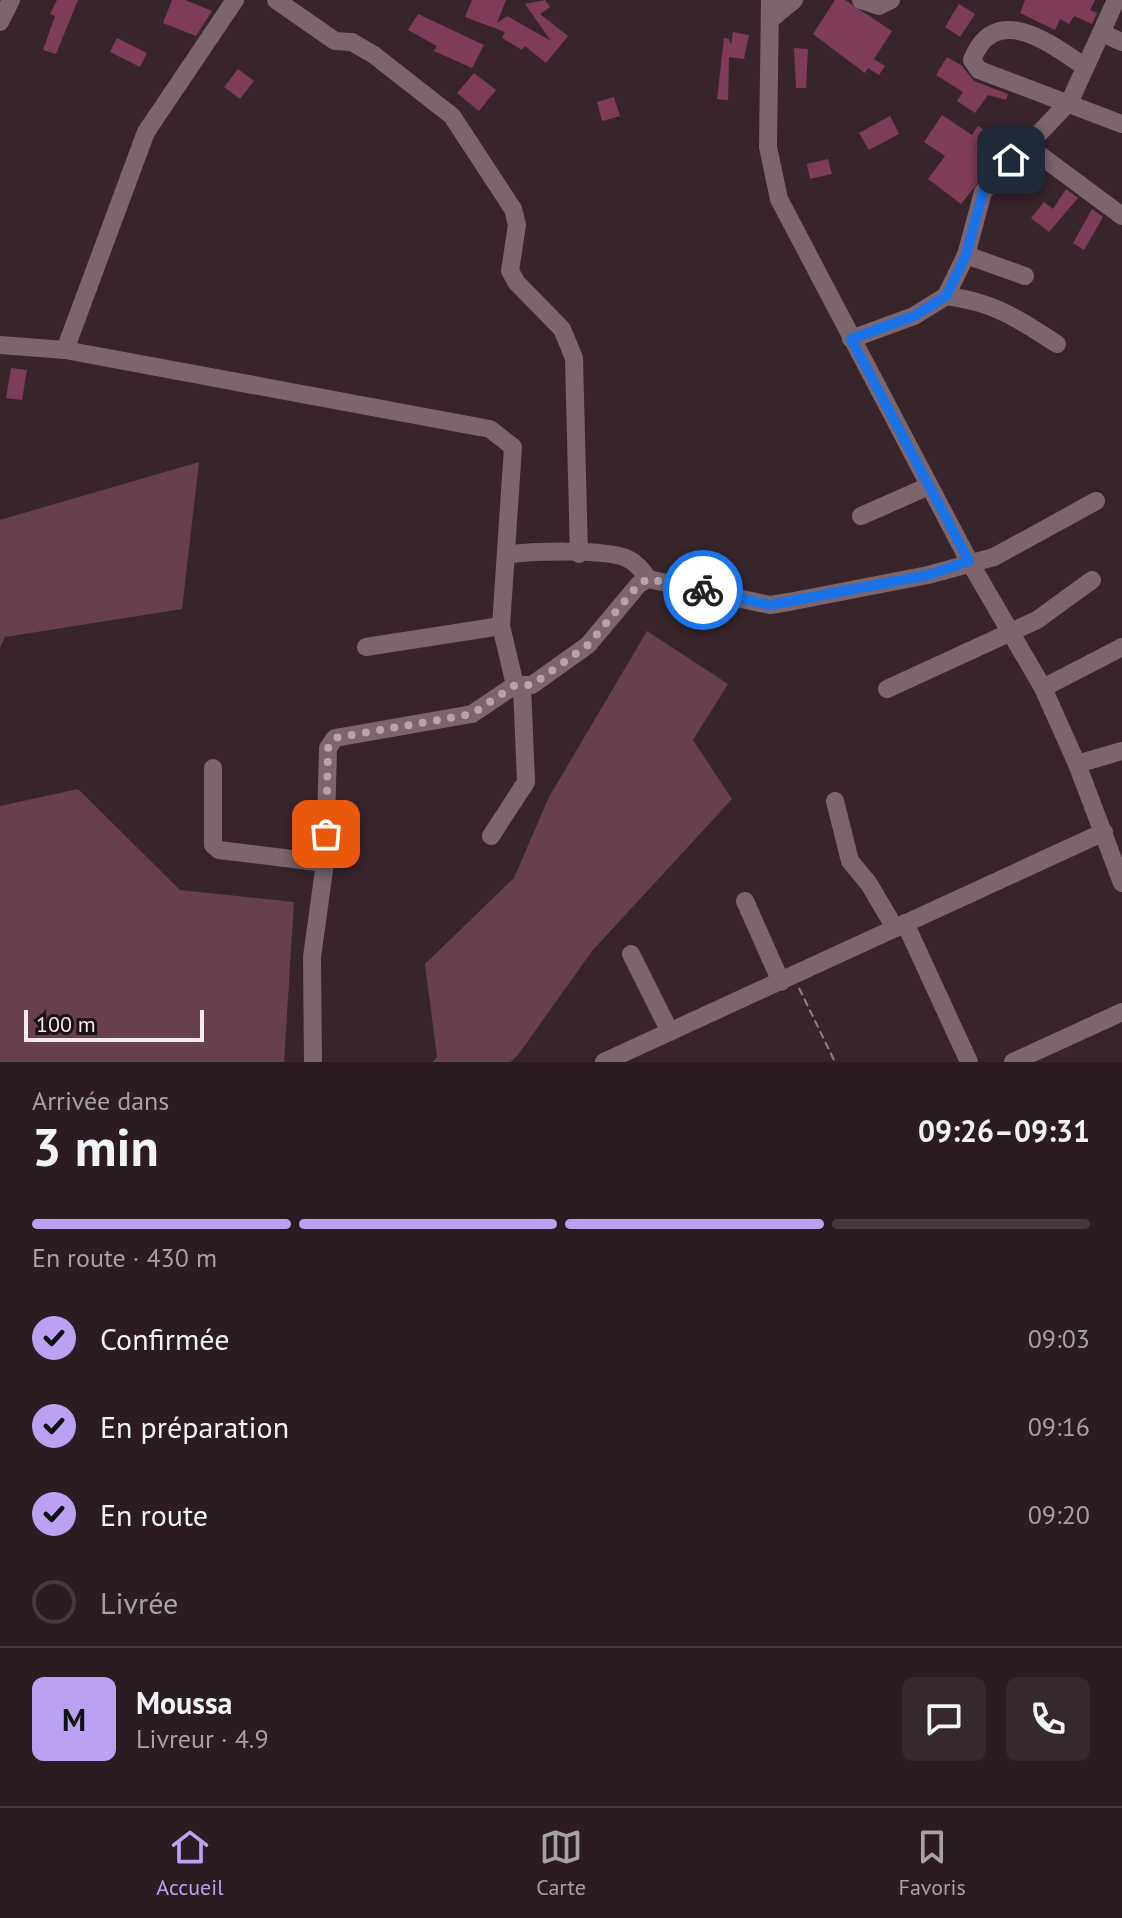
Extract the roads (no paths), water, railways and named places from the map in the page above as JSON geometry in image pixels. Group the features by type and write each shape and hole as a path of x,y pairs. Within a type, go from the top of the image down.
{"street":[{"path":"0,22 11,0"},
{"path":"65,350 146,132 235,0"},
{"path":"276,0 335,41 352,42 374,55 452,116 513,209 517,225 510,271 517,283 562,329 574,358 579,554"},
{"path":"794,0 770,9 768,147 772,175 789,222 969,561 1043,688 1111,837 1122,883"},
{"path":"861,0 879,6 891,0"},
{"path":"851,339 914,316 946,296 966,255 983,192 1025,144 1070,101 1116,0"},
{"path":"1085,67 1051,43 1007,28 985,37 977,46 972,60 979,70 1070,101 1122,124"},
{"path":"1102,33 1122,42"},
{"path":"1025,144 1122,216"},
{"path":"966,255 1025,276"},
{"path":"946,296 979,300 1001,308 1057,344"},
{"path":"0,345 65,350 490,429 513,447 501,626 519,686 526,782 491,836"},
{"path":"861,516 929,486"},
{"path":"313,1062 312,957 325,863 328,748 335,738 472,714 519,686 532,685 588,645 639,584 648,579 770,605 928,575 969,561 994,557 1096,501"},
{"path":"506,555 531,551 623,556 639,566 648,579"},
{"path":"887,689 1037,620 1092,580"},
{"path":"366,647 501,626"},
{"path":"1043,688 1122,647"},
{"path":"1077,764 1122,751"},
{"path":"213,768 213,845 219,850 325,863"},
{"path":"835,801 850,861 900,925 969,1062"},
{"path":"604,1062 900,925 1111,837"},
{"path":"745,901 787,979"},
{"path":"631,954 670,1032"},
{"path":"1013,1062 1122,1012"}]}
